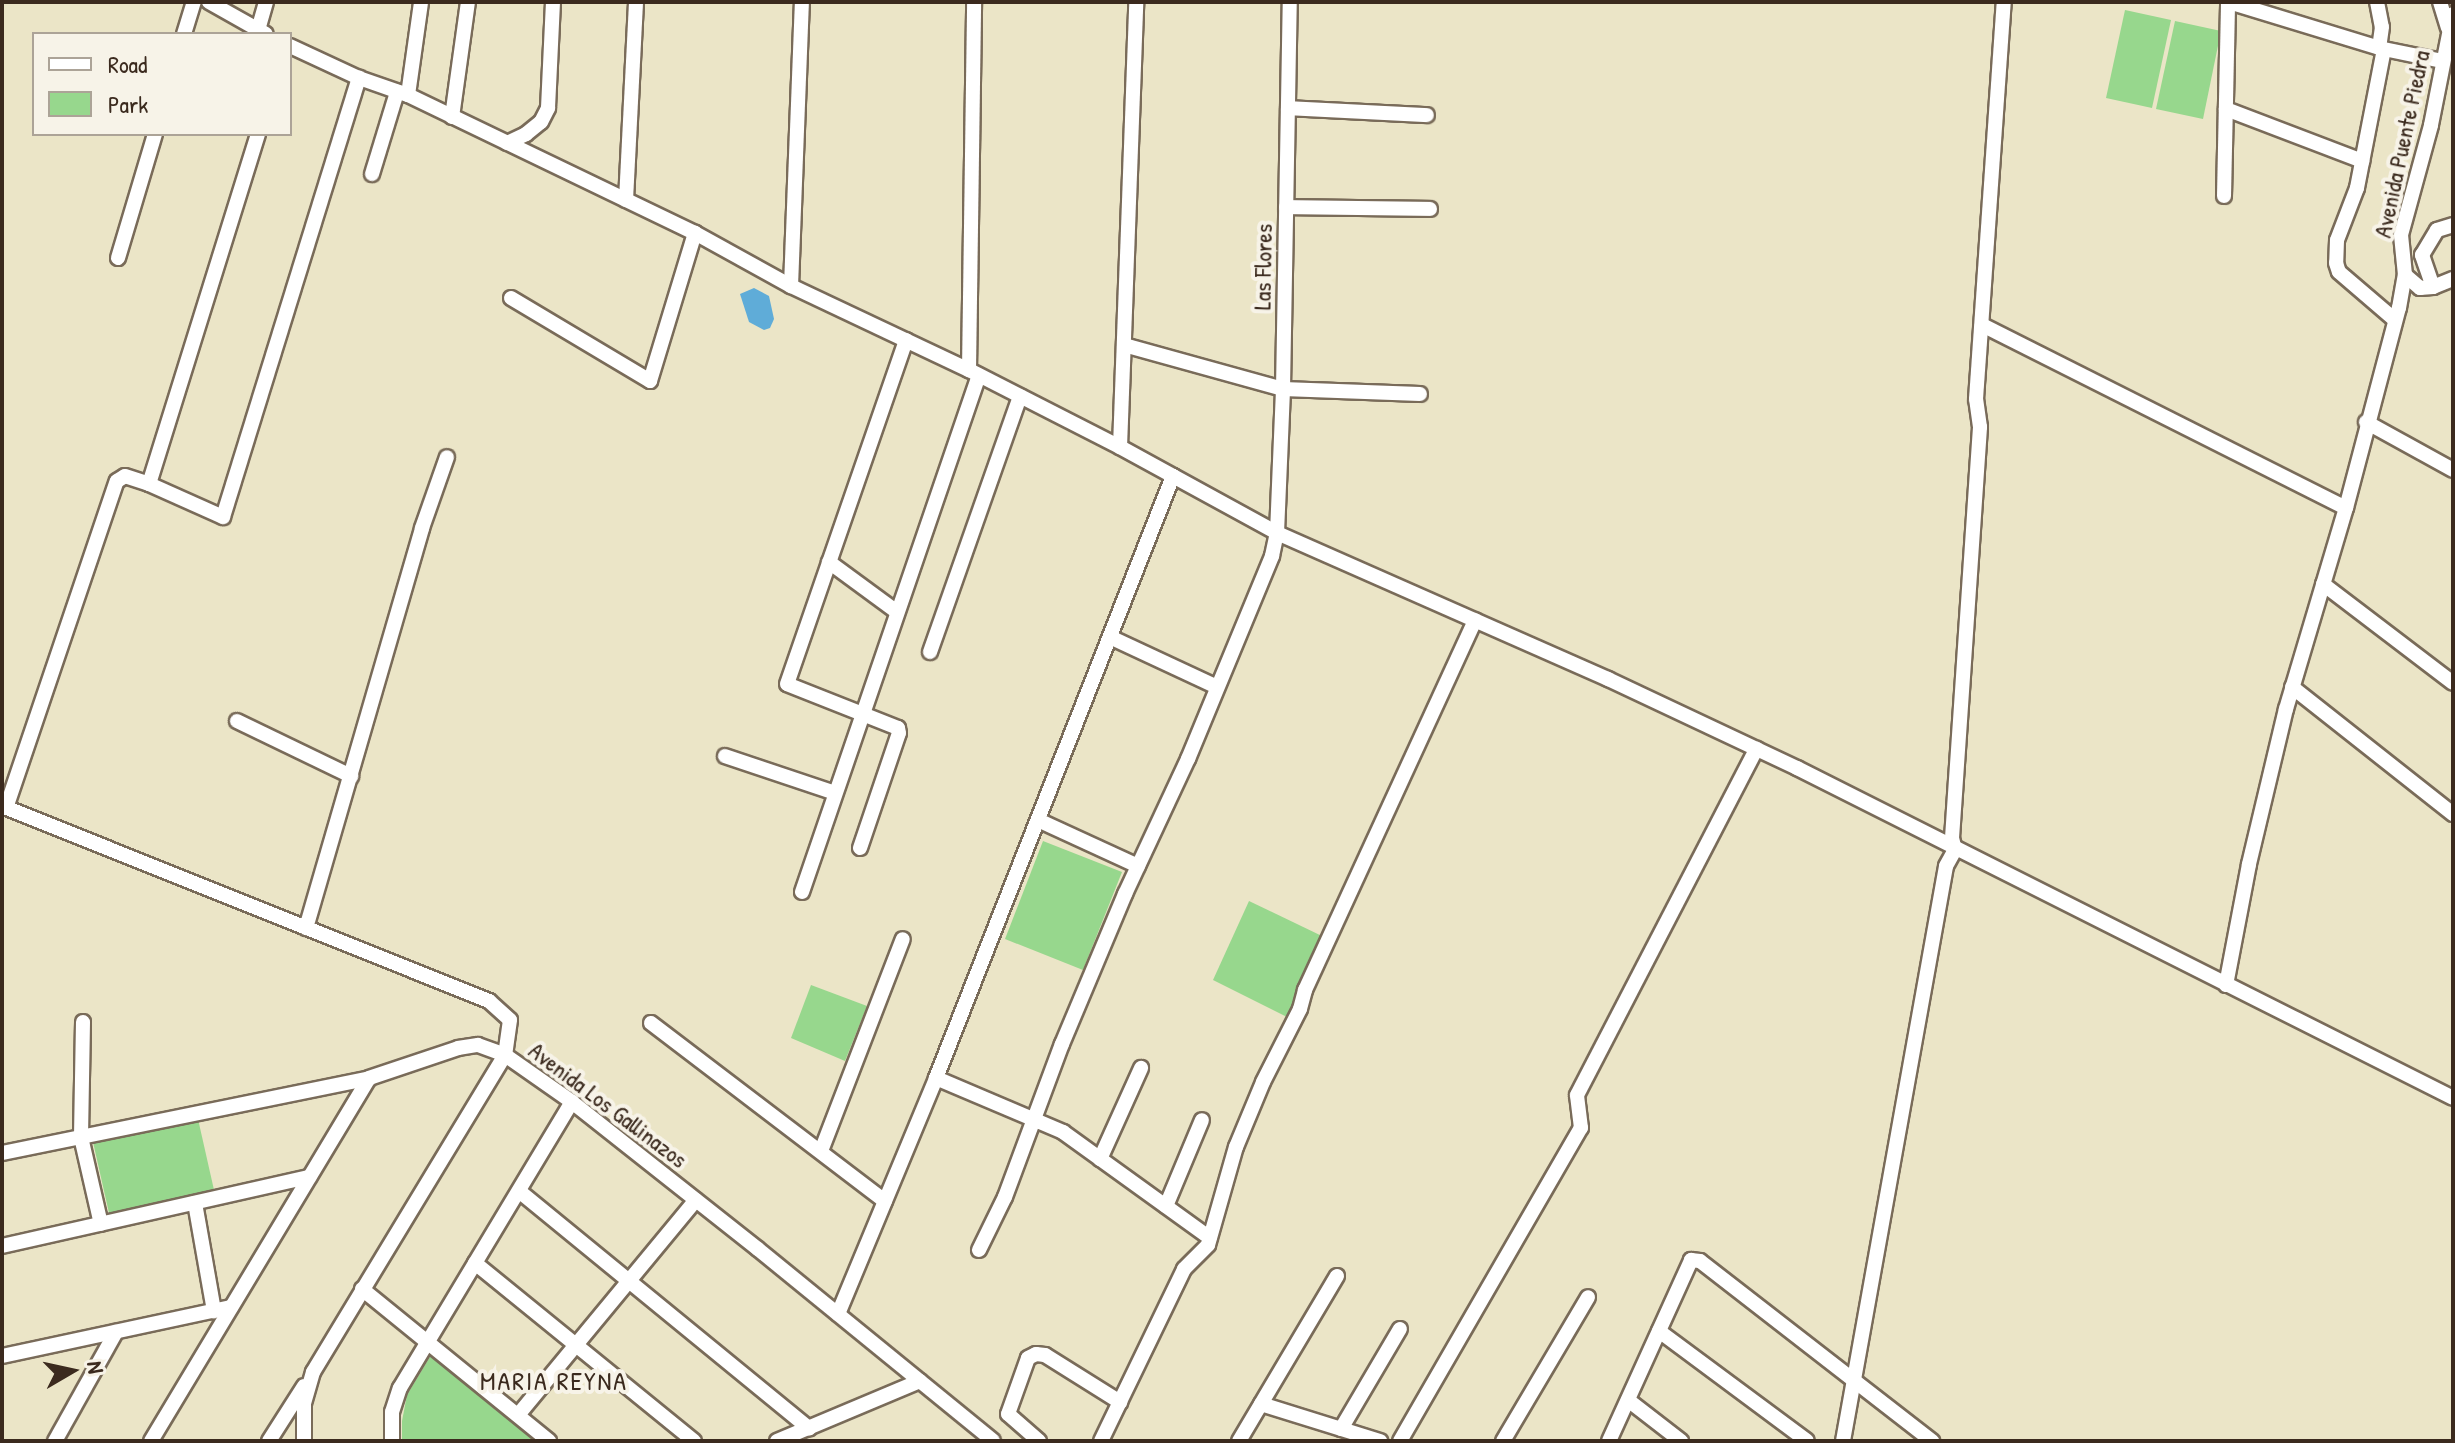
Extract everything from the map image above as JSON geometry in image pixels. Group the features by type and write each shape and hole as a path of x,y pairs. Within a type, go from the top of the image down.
{"street":[{"path":"185,32 194,2"},
{"path":"209,2 262,32 266,2"},
{"path":"372,174 402,94 421,2"},
{"path":"452,117 468,2"},
{"path":"507,143 534,128 548,108 553,2"},
{"path":"626,200 636,2"},
{"path":"791,286 802,2"},
{"path":"802,892 974,372 974,2"},
{"path":"1120,447 1136,2"},
{"path":"1843,1441 1946,866 1955,850 1952,838 1980,427 1976,399 2004,2"},
{"path":"2224,196 2229,2 2382,48 2442,61"},
{"path":"2377,2 2382,48 2357,188 2337,240 2336,263 2339,272 2395,320"},
{"path":"2440,2 2450,21"},
{"name":"Las Flores","path":"979,1250 1005,1197 1138,866 1272,556 1277,533 1283,389 1288,108 1286,5"},
{"name":"Avenida Puente Piedra","path":"2226,985 2249,864 2292,687 2346,508 2395,320 2405,275 2401,235 2431,125 2450,21"},
{"path":"292,47 452,117 695,233 791,286 974,372 1120,447 1277,533 1756,749 2453,1098"},
{"path":"4,807 117,481 125,476 149,484 223,517 359,78"},
{"path":"1288,108 1427,115"},
{"path":"2226,109 2362,161"},
{"path":"118,258 154,136"},
{"path":"149,484 257,136"},
{"path":"1286,207 1430,209"},
{"path":"2433,287 2422,255 2437,230 2453,225"},
{"path":"511,298 650,381 695,233"},
{"path":"2405,275 2420,288 2433,287 2453,279"},
{"path":"1982,325 2346,508"},
{"path":"860,848 899,733 898,728 787,684 906,340"},
{"path":"1124,345 1283,389 1420,394"},
{"path":"930,652 1020,396"},
{"path":"2366,422 2453,470"},
{"path":"306,928 422,528 447,457"},
{"path":"840,1311 936,1078 1173,476"},
{"path":"829,562 897,612"},
{"path":"2323,584 2453,683"},
{"path":"1101,1441 1184,1269 1208,1245 1236,1147 1263,1082 1300,1009 1335,922 1475,620"},
{"path":"1110,637 1217,687"},
{"path":"2292,687 2453,814"},
{"path":"237,721 351,776"},
{"path":"1400,1441 1581,1128 1577,1095 1756,749"},
{"path":"725,756 835,793"},
{"name":"Avenida Los Gallinazos","path":"4,807 489,1001 510,1020 505,1055 572,1102 840,1311 990,1440"},
{"path":"1038,820 1138,866"},
{"path":"821,1151 903,939"},
{"path":"83,1022 81,1137 101,1224"},
{"path":"651,1023 885,1201"},
{"path":"2,1153 369,1078 458,1048 478,1045 505,1055 269,1441"},
{"path":"1100,1159 1141,1068"},
{"path":"151,1441 369,1078"},
{"path":"936,1078 1063,1132 1210,1238"},
{"path":"392,1441 392,1412 400,1388 572,1102"},
{"path":"1166,1206 1202,1120"},
{"path":"2,1246 309,1177"},
{"path":"519,1191 809,1428"},
{"path":"518,1415 696,1200"},
{"path":"195,1203 214,1311"},
{"path":"1609,1441 1691,1260 1700,1261 1932,1441"},
{"path":"475,1263 694,1441"},
{"path":"1239,1441 1337,1276"},
{"path":"362,1289 549,1441"},
{"path":"1503,1441 1588,1297"},
{"path":"2,1356 231,1307"},
{"path":"1341,1429 1400,1329"},
{"path":"1659,1331 1807,1441"},
{"path":"55,1441 116,1332"},
{"path":"1039,1441 1008,1414 1028,1358 1036,1354 1045,1355 1120,1402"},
{"path":"304,1441 304,1403 313,1372"},
{"path":"777,1441 920,1381"},
{"path":"1628,1400 1681,1441"},
{"path":"1261,1404 1380,1441"}],"green space":[{"path":"2125,10 2171,20 2152,108 2106,98"},
{"path":"2175,21 2221,31 2203,119 2156,109"},
{"path":"1043,841 1122,872 1083,970 1005,939"},
{"path":"1249,901 1324,937 1287,1017 1213,980"},
{"path":"811,985 867,1006 845,1061 791,1038"},
{"path":"198,1119 214,1190 109,1213 93,1142"},
{"path":"431,1355 536,1441 402,1441 407,1395"}],"water":[{"path":"754,288 769,296 774,319 770,328 764,330 749,322 740,294"}],"district":[{"name":"MARIA REYNA","path":"554,1381"}]}
